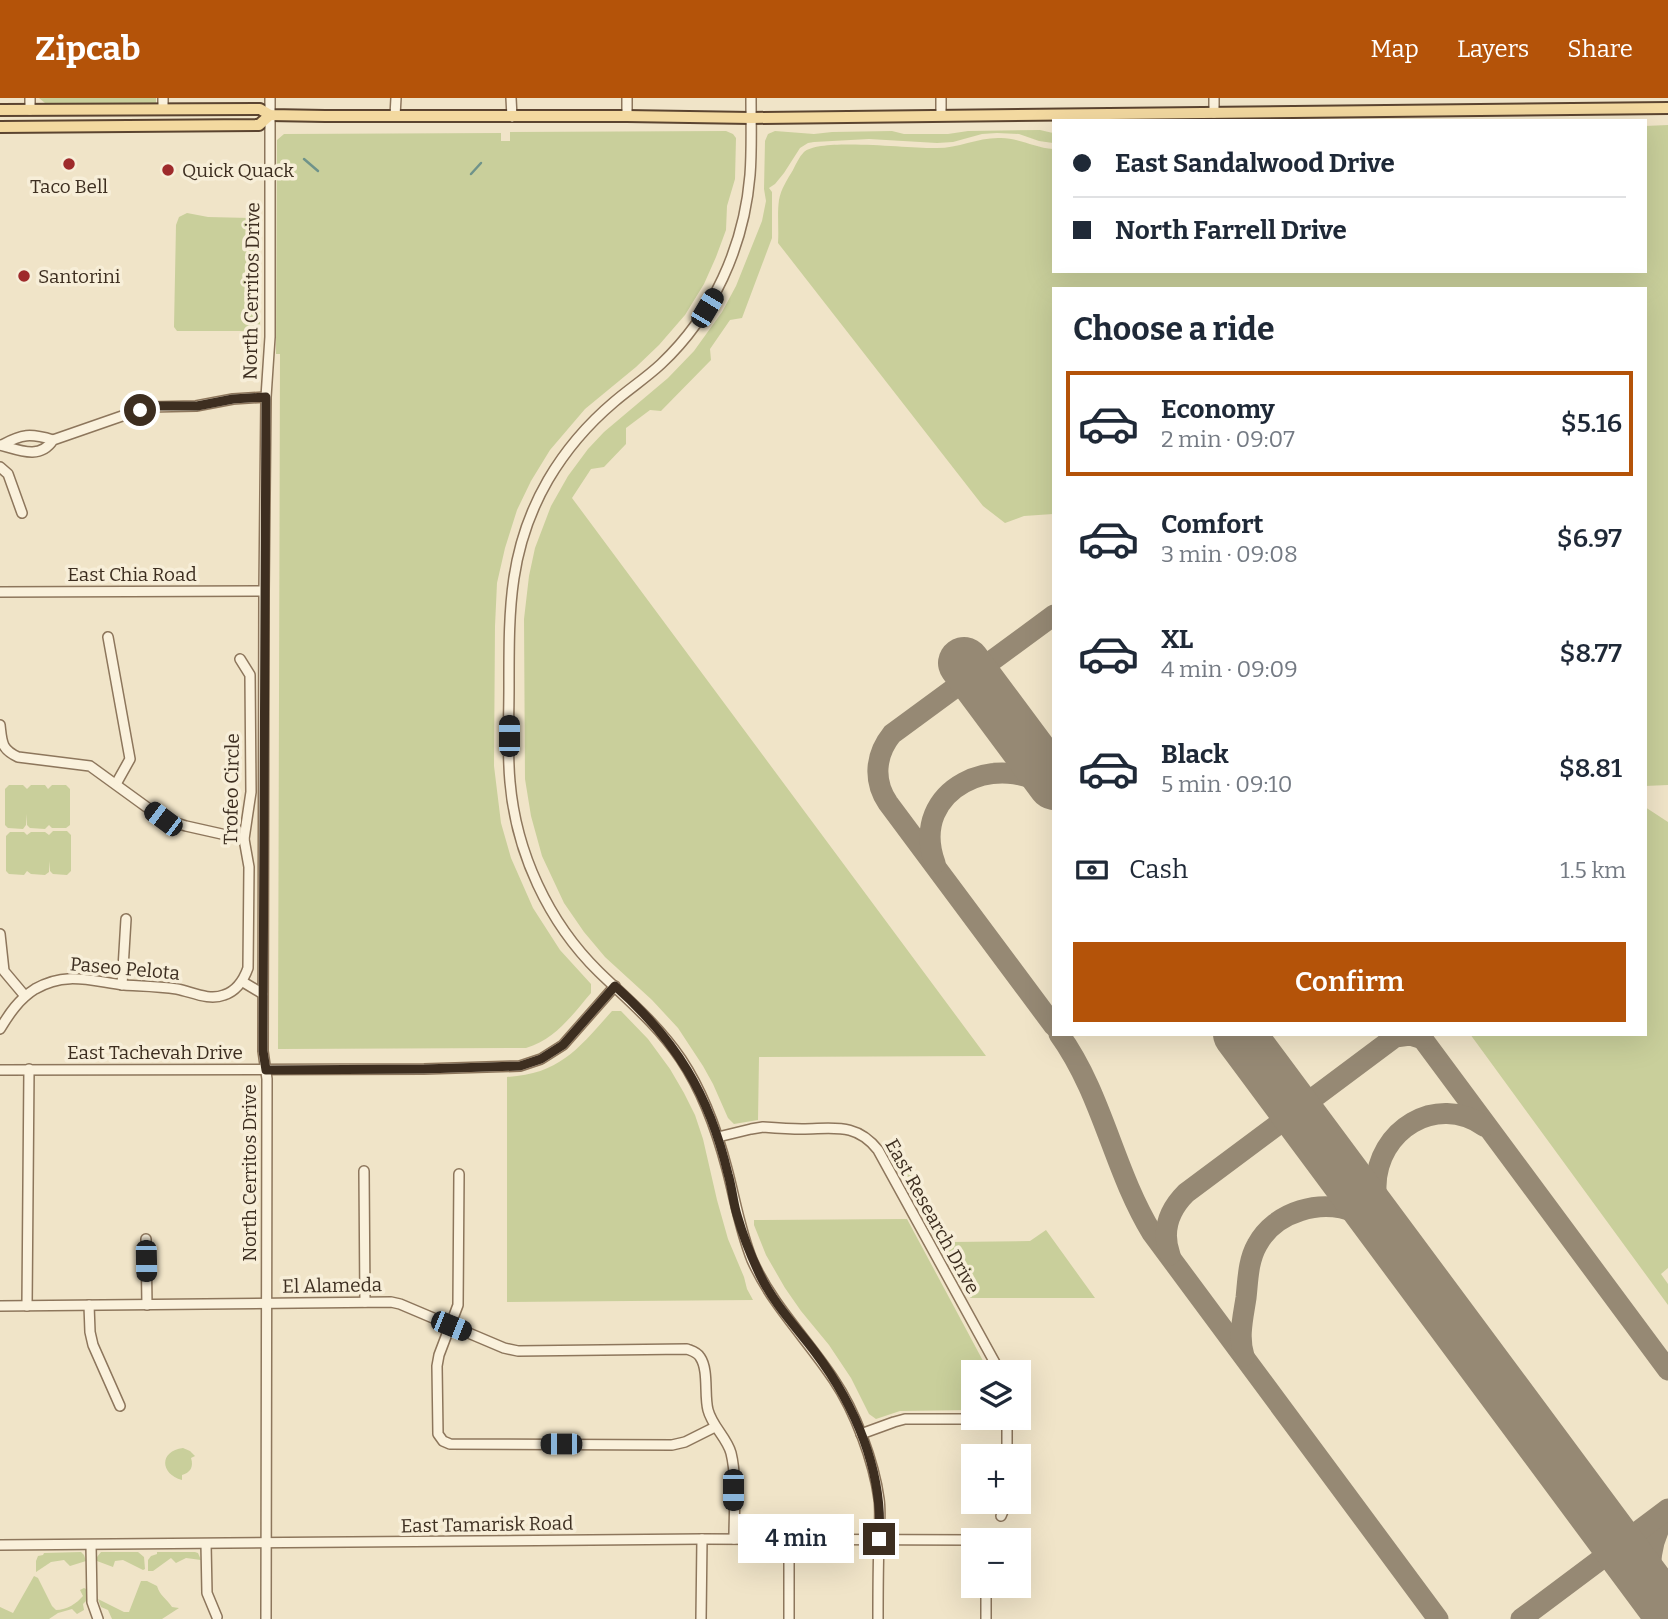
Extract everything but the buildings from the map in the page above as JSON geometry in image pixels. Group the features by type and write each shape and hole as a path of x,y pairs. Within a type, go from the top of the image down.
{"main road":[{"path":"0,110 163,104 260,109 270,115 751,118 1667,105"},
{"path":"0,127 259,125 270,115"}],"street":[{"path":"30,98 30,110"},
{"name":"North Cerritos Drive","path":"266,1619 264,591 266,397 270,337 270,98"},
{"path":"396,98 396,116"},
{"path":"512,98 512,117"},
{"path":"627,98 627,116"},
{"path":"751,98 750,180 743,223 731,260 717,290 679,345 640,383 599,416 565,454 533,510 521,544 509,616 509,781 518,832 541,891 558,922 579,951 654,1024 696,1085 718,1137 737,1214 757,1268 782,1312 816,1353 849,1403 873,1471 879,1498 878,1619"},
{"path":"941,98 941,115"},
{"path":"1214,98 1214,113"},
{"path":"1,445 30,453 47,447 53,440 148,407 197,406 233,399 266,397"},
{"path":"1,445 28,434 53,440"},
{"path":"0,467 8,474 22,513"},
{"name":"East Chia Road","path":"0,592 264,591"},
{"path":"108,637 130,759 116,784"},
{"name":"Trofeo Circle","path":"240,659 250,675 251,792 244,839 248,867 249,936 248,968 243,982"},
{"path":"0,724 2,744 9,753 18,757 90,766 163,819 186,827 244,839"},
{"path":"122,985 126,919"},
{"path":"0,934 4,971 25,996"},
{"name":"Paseo Pelota","path":"0,1030 25,996 56,980 89,979 122,985 166,987 204,997 225,995 243,982"},
{"path":"243,982 263,994"},
{"name":"East Tachevah Drive","path":"0,1070 424,1069 520,1066 541,1059 563,1045 615,986"},
{"path":"27,1306 29,1069"},
{"name":"East Research Drive","path":"718,1137 763,1128 843,1128 869,1139 878,1150 993,1360"},
{"path":"364,1171 365,1302"},
{"path":"459,1174 458,1305 437,1367 438,1434 443,1441 450,1444 672,1445 715,1427 730,1450 733,1469 734,1539"},
{"path":"146,1239 147,1305"},
{"name":"El Alameda","path":"0,1306 391,1302 504,1348 518,1351 687,1349 701,1357 708,1411 715,1427"},
{"path":"89,1305 93,1345 120,1406"},
{"path":"860,1434 905,1419 961,1418"},
{"path":"701,1619 702,1539"},
{"name":"East Tamarisk Road","path":"0,1545 702,1539 961,1540"},
{"path":"789,1539 789,1619"},
{"path":"206,1544 206,1592 217,1617"},
{"path":"91,1545 92,1602 98,1619"},
{"path":"986,1598 986,1619"}],"green space":[{"path":"39,98 156,98 156,104 45,103"},
{"path":"1668,125 1668,785 1647,786 1647,287 1052,287 1052,514 1024,516 1005,523 983,506 778,243 778,205 781,192 804,152 828,145 847,144 937,148 1001,138 1052,149 1052,273 1647,273 1647,126"},
{"path":"1040,130 1052,133 1052,143 1019,134 997,133 953,142 869,139 814,142 800,148 784,173 769,188 772,192 772,238 742,318 730,320 710,349 711,360 661,411 650,410 626,428 626,444 604,467 591,469 572,498 986,1056 759,1057 758,1120 734,1124 728,1118 703,1066 678,1028 605,957 584,932 564,903 542,856 531,816 525,779 524,619 535,548 551,506 588,449 668,378 694,351 722,312 736,286 762,221 766,201 765,141 768,134 775,131 814,134 892,131 904,134 948,134 968,131"},
{"path":"726,131 736,138 735,179 727,206 726,230 704,284 685,315 659,345 585,409 550,450 517,510 497,583 494,766 501,823 511,858 533,908 560,950 591,984 591,993 555,1032 526,1048 278,1049 280,354 276,354 277,140 284,134 501,133 501,141 510,141 510,132"},
{"path":"187,213 208,217 250,218 260,226 260,324 253,331 177,331 174,327 176,225 179,217"},
{"path":"9,785 23,785 27,789 31,785 45,785 48,789 52,785 66,785 70,789 70,825 66,828 52,828 49,825 45,829 30,828 27,825 27,814 23,829 8,828 5,825 5,789"},
{"path":"1647,808 1668,822 1668,1268 1661,1274 1668,1284 1668,1305 1471,1036 1647,1036"},
{"path":"53,831 67,831 71,835 71,871 67,875 53,874 49,861 49,872 45,875 27,871 24,875 9,874 6,871 6,836 10,832 24,832 27,835 31,832 45,832 49,835"},
{"path":"612,1011 621,1011 648,1039 670,1069 695,1115 728,1239 753,1300 507,1302 507,1077 541,1071 555,1065 578,1047"},
{"path":"901,1152 951,1242 1030,1241 1046,1230 1095,1298 970,1298 892,1157"},
{"path":"907,1219 983,1360 961,1360 961,1410 900,1411 876,1419 869,1414 851,1378 829,1345 785,1288 766,1255 754,1220"},
{"path":"183,1448 195,1456 191,1458 192,1467 182,1475 182,1480 169,1473 165,1463 170,1453"},
{"path":"81,1552 86,1561 70,1566 64,1560 51,1562 36,1572 38,1556 44,1553"},
{"path":"101,1552 138,1552 144,1557 145,1569 123,1560 115,1561 113,1567 97,1561"},
{"path":"157,1552 195,1552 201,1560 186,1558 176,1563 171,1558 153,1571 148,1571 148,1560"},
{"path":"34,1576 38,1578 56,1610 75,1604 83,1596 80,1590 86,1589 84,1610 77,1614 72,1609 49,1619 0,1619 0,1607 13,1613"},
{"path":"141,1581 157,1586 172,1607 179,1608 162,1619 112,1619 108,1610 101,1607 98,1599 129,1612"}],"waterway":[{"path":"304,159 318,171"},
{"path":"471,174 481,163"}],"taxiway":[{"path":"1052,616 892,734 882,751 878,768 880,786 888,803 1052,1023"},
{"path":"935,863 930,837 934,814 946,796 964,783 985,775 1008,773 1032,778 1052,790"},
{"path":"1060,1036 1087,1082 1127,1183 1152,1233 1438,1619"},
{"path":"1170,1255 1166,1237 1168,1221 1175,1206 1186,1193 1395,1037 1402,1036"},
{"path":"1413,1036 1423,1039"},
{"path":"1420,1036 1668,1370"},
{"path":"1388,1233 1379,1210 1376,1186 1379,1166 1387,1148 1398,1134 1412,1123 1429,1116 1447,1114 1466,1117 1484,1126"},
{"path":"1244,1356 1241,1342 1250,1264 1257,1245 1275,1224 1300,1211 1329,1207 1361,1215 1391,1238"},
{"path":"1521,1619 1668,1509"},
{"path":"1657,1597 1651,1576 1652,1554 1657,1532 1668,1513"}],"runway":[{"path":"964,663 1052,781"},
{"path":"1240,1036 1668,1612"}],"place":[{"name":"Taco Bell","path":"69,164"},
{"name":"Quick Quack","path":"168,170"},
{"name":"Santorini","path":"24,276"}],"route":[{"path":"140,410 156,406 197,406 233,399 266,397 263,1032 266,1070 520,1066 541,1059 563,1045 615,986 649,1018 670,1043 696,1085 718,1137 737,1214 762,1280 782,1312 816,1353 849,1403 870,1460 879,1498 879,1539"}]}
